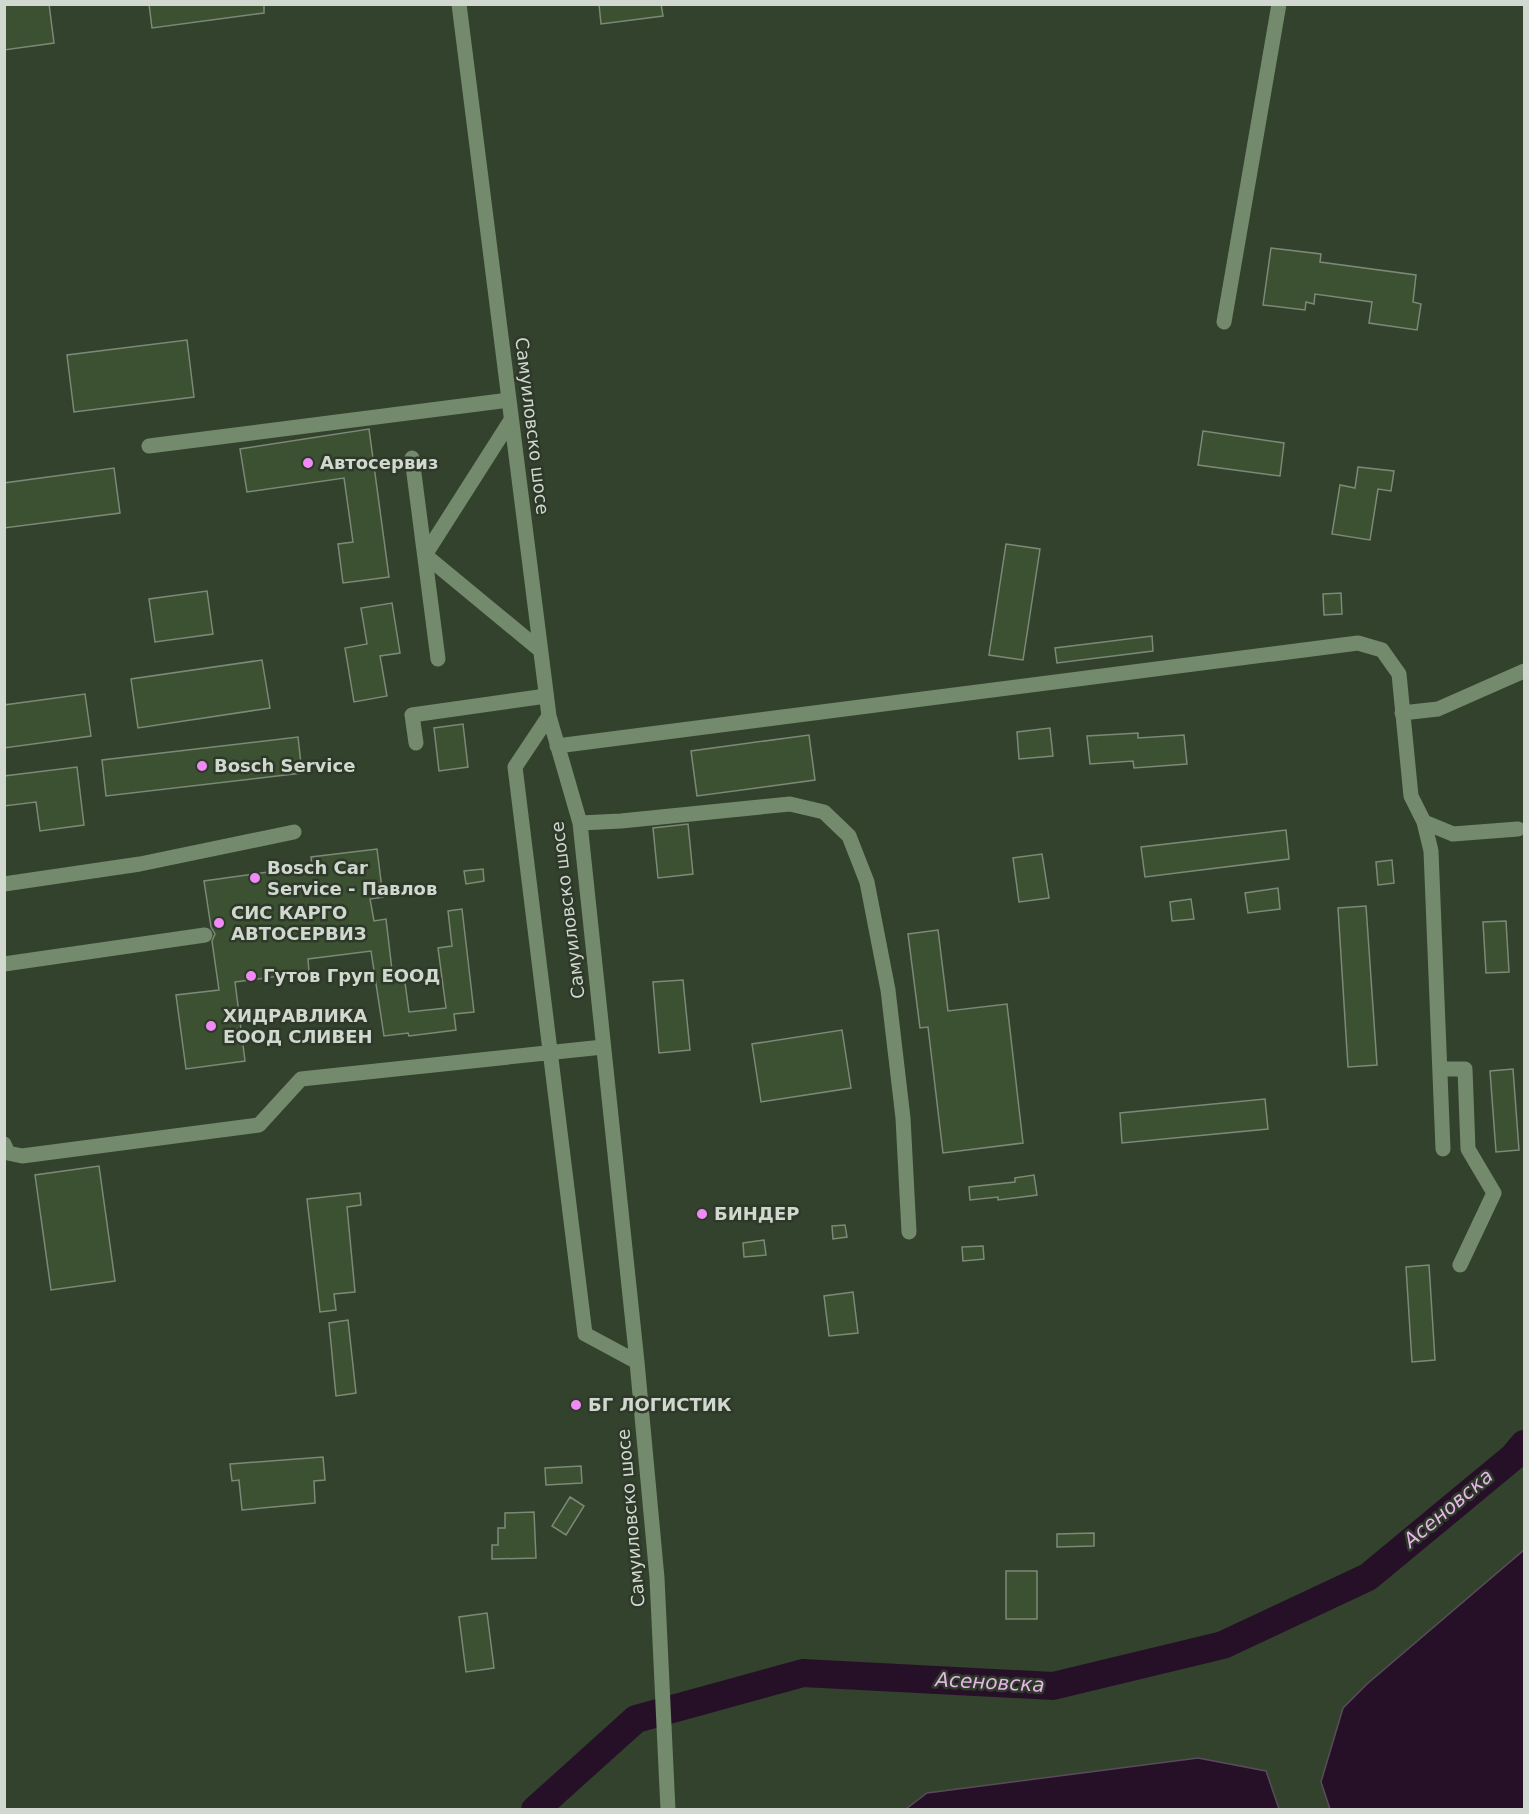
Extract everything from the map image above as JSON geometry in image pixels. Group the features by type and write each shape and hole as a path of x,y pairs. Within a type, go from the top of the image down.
{"street":[{"name":"Самуиловско шосе","path":"459,4 546,696 557,746 580,823 637,1362 657,1578 668,1809"},
{"path":"1224,322 1279,4"},
{"path":"149,446 509,400"},
{"path":"425,555 511,420"},
{"path":"412,458 438,659"},
{"path":"425,555 540,650"},
{"path":"557,746 1358,643 1382,650 1399,674 1411,796 1424,822 1431,851 1443,1149"},
{"path":"1402,713 1438,709 1524,670"},
{"path":"416,743 412,715 546,696"},
{"path":"549,716 515,767 585,1334 637,1362"},
{"path":"580,823 789,804 824,812 849,836 867,882 888,990 903,1118 909,1232"},
{"path":"1424,822 1454,834 1518,829"},
{"path":"4,884 140,864 294,832"},
{"path":"4,964 205,936"},
{"path":"4,1144 8,1152 22,1156 259,1125 302,1078 603,1047"},
{"path":"1440,1069 1465,1069 1468,1149 1494,1193 1460,1265"}],"shaded area":[{"path":"5,5 1524,5 1524,1809 5,1809"},
{"path":"1524,1550 1524,1809 1330,1809 1321,1782 1343,1708 1367,1684"},
{"path":"1198,1758 1266,1771 1279,1809 906,1809 927,1793"}],"building":[{"path":"4,4 49,4 54,43 4,50"},
{"path":"149,4 264,4 264,13 152,28"},
{"path":"599,4 661,4 663,16 601,24"},
{"path":"1271,248 1321,254 1320,262 1416,275 1413,302 1421,304 1417,330 1369,323 1372,302 1315,294 1314,304 1306,302 1305,310 1263,305"},
{"path":"187,340 194,397 74,412 67,355"},
{"name":"Автосервиз","path":"369,429 389,577 343,583 338,544 353,542 344,478 247,492 240,449"},
{"path":"1203,431 1284,443 1280,476 1198,465"},
{"path":"1358,467 1394,471 1391,491 1378,489 1370,540 1332,534 1340,485 1355,488"},
{"path":"114,468 120,513 4,528 4,483"},
{"path":"1006,544 1040,549 1023,660 989,655"},
{"path":"207,591 213,634 155,642 149,599"},
{"path":"1341,593 1342,614 1324,615 1323,594"},
{"path":"392,603 400,653 380,656 387,696 354,702 345,648 367,644 361,608"},
{"path":"1152,636 1153,651 1057,663 1055,648"},
{"path":"262,660 270,708 138,728 131,679"},
{"path":"85,694 91,736 4,748 4,705"},
{"path":"463,724 468,767 439,771 434,728"},
{"path":"1050,728 1053,756 1019,759 1017,732"},
{"path":"1138,733 1138,738 1184,735 1187,764 1134,768 1133,761 1090,764 1087,736"},
{"path":"809,735 815,780 697,796 691,751"},
{"name":"Bosch Service","path":"298,737 302,773 106,796 102,760"},
{"path":"77,767 84,825 40,831 36,802 4,806 4,776"},
{"path":"688,824 693,874 658,878 653,828"},
{"path":"1286,830 1289,859 1145,877 1141,847"},
{"path":"377,849 383,897 370,899 374,921 386,919 392,970 403,968 409,1012 446,1008 438,948 452,946 448,911 462,909 474,1012 454,1014 456,1030 409,1036 408,1033 384,1036 371,951 308,959 309,972 235,982 245,1061 186,1069 176,995 219,990 212,941 215,934 211,927 204,881 312,866 311,857"},
{"path":"1042,854 1049,898 1019,902 1013,858"},
{"path":"1392,860 1394,883 1378,885 1376,862"},
{"path":"483,869 484,881 466,884 464,871"},
{"path":"1278,888 1280,909 1248,913 1245,893"},
{"path":"1191,899 1194,919 1172,921 1170,902"},
{"path":"1366,906 1377,1065 1348,1067 1338,908"},
{"path":"1506,921 1509,972 1486,973 1483,922"},
{"path":"938,930 948,1011 1007,1004 1023,1143 943,1153 928,1027 920,1028 908,934"},
{"path":"683,980 690,1050 659,1053 653,982"},
{"path":"842,1030 851,1088 761,1102 752,1044"},
{"path":"1513,1069 1519,1150 1496,1152 1490,1071"},
{"path":"1265,1099 1268,1129 1122,1143 1120,1113"},
{"path":"99,1166 115,1281 51,1290 35,1175"},
{"path":"1034,1175 1037,1195 998,1200 998,1197 970,1200 969,1187 1015,1182 1015,1178"},
{"path":"360,1193 361,1205 347,1207 355,1292 334,1294 336,1310 320,1312 307,1199"},
{"path":"845,1225 847,1237 833,1239 832,1226"},
{"path":"764,1240 766,1255 744,1257 743,1243"},
{"path":"983,1246 984,1259 963,1261 962,1247"},
{"path":"1429,1265 1435,1360 1412,1362 1406,1267"},
{"path":"853,1292 858,1333 829,1336 824,1296"},
{"path":"348,1320 356,1393 336,1396 329,1323"},
{"path":"323,1457 325,1480 314,1481 315,1503 242,1510 239,1480 232,1481 230,1464"},
{"path":"581,1466 582,1483 546,1485 545,1468"},
{"path":"570,1497 584,1506 566,1535 552,1526"},
{"path":"534,1512 536,1558 492,1559 492,1545 498,1545 498,1528 505,1528 505,1513"},
{"path":"1094,1533 1094,1546 1057,1547 1057,1534"},
{"path":"1006,1571 1037,1571 1037,1619 1006,1619"},
{"path":"487,1613 494,1668 466,1672 459,1617"}],"waterway":[{"name":"Асеновска","path":"535,1810 636,1719 803,1673 1053,1686 1223,1645 1368,1577 1513,1457 1524,1444"}],"place":[{"name":"Автосервиз","path":"308,463"},
{"name":"Bosch Service","path":"202,766"},
{"name":"Bosch Car Service - Павлов","path":"255,878"},
{"name":"СИС КАРГО АВТОСЕРВИЗ","path":"219,923"},
{"name":"Гутов Груп ЕООД","path":"251,976"},
{"name":"ХИДРАВЛИКА ЕООД СЛИВЕН","path":"211,1026"},
{"name":"БИНДЕР","path":"702,1214"},
{"name":"БГ ЛОГИСТИК","path":"576,1405"}]}
